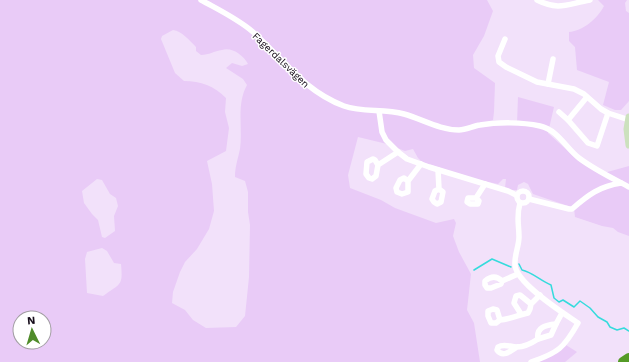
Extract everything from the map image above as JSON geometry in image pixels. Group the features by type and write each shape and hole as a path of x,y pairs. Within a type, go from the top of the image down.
{"highway":[{"path":"623,362 629,358"}],"street":[{"name":"Fagerdalsvägen","path":"202,0 239,22 252,32 305,84 342,106 353,109 403,113 454,129 464,129 480,125 511,124 543,127 552,130 570,150 586,163 629,187"},
{"path":"537,0 550,6 557,7 590,0"},
{"path":"505,39 498,56 499,62 526,78 574,89 608,112 629,119 627,129 629,145"},
{"path":"548,84 553,59"},
{"path":"568,120 587,97"},
{"path":"380,111 382,132 386,140 407,159 508,191 516,195 517,200 520,203 517,215 519,237 515,264 518,274 562,313 578,322 565,344 556,351 531,362"},
{"path":"559,112 588,143 597,146 608,112"},
{"path":"378,164 398,152"},
{"path":"408,180 421,164"},
{"path":"438,170 439,189"},
{"path":"529,199 572,209 598,189 610,184 621,183"},
{"path":"476,198 485,184"},
{"path":"516,195 519,192 524,191 529,195 529,199"},
{"path":"520,203 525,203 529,199"},
{"path":"502,281 518,274"},
{"path":"500,320 513,318 528,312 531,304 540,295"},
{"path":"521,314 514,303 516,296 520,296 531,304"},
{"path":"517,347 528,345 538,339 551,336 562,313"},
{"path":"538,339 540,329 545,326 556,324"}],"shaded area":[{"path":"0,0 487,0 493,11 484,36 473,55 474,68 495,83 493,120 517,123 518,97 554,107 548,133 579,161 600,174 629,166 629,236 618,232 613,228 575,217 574,208 533,194 528,184 524,182 518,185 517,190 509,190 505,188 506,179 503,179 498,184 474,179 422,162 413,149 405,151 387,144 358,137 348,175 350,188 381,200 395,208 436,223 454,219 456,223 453,236 459,252 471,274 467,310 474,323 480,362 0,362","holes":["173,30 183,34 196,47 196,51 201,55 226,49 237,52 248,64 242,66 232,63 226,68 243,79 247,85 242,100 241,141 235,177 245,181 248,192 248,212 250,225 249,277 245,316 236,327 206,328 193,320 185,310 172,303 173,292 180,272 185,262 197,249 209,229 214,211 212,184 207,161 226,151 229,128 225,112 226,98 212,87 202,83 184,81 175,73 161,39 162,36","97,179 102,180 110,194 116,198 118,206 114,216 115,231 105,238 102,237 98,220 84,203 82,191","102,248 107,251 114,263 121,264 122,276 120,283 103,296 87,293 85,259 87,252"]},
{"path":"598,0 627,0 625,3 626,11 629,13 629,101 621,110 615,110 603,105 609,82 577,70 575,47 569,41 569,32 580,29 590,23 601,11 604,6"},
{"path":"566,345 577,352 565,362 535,362"}],"waterway":[{"path":"474,270 492,259 511,267"},
{"path":"519,264 522,270 551,285 554,298 559,302 563,300 574,307 580,301 590,308 598,317 607,322 610,327 617,330 624,328 629,331"}]}
